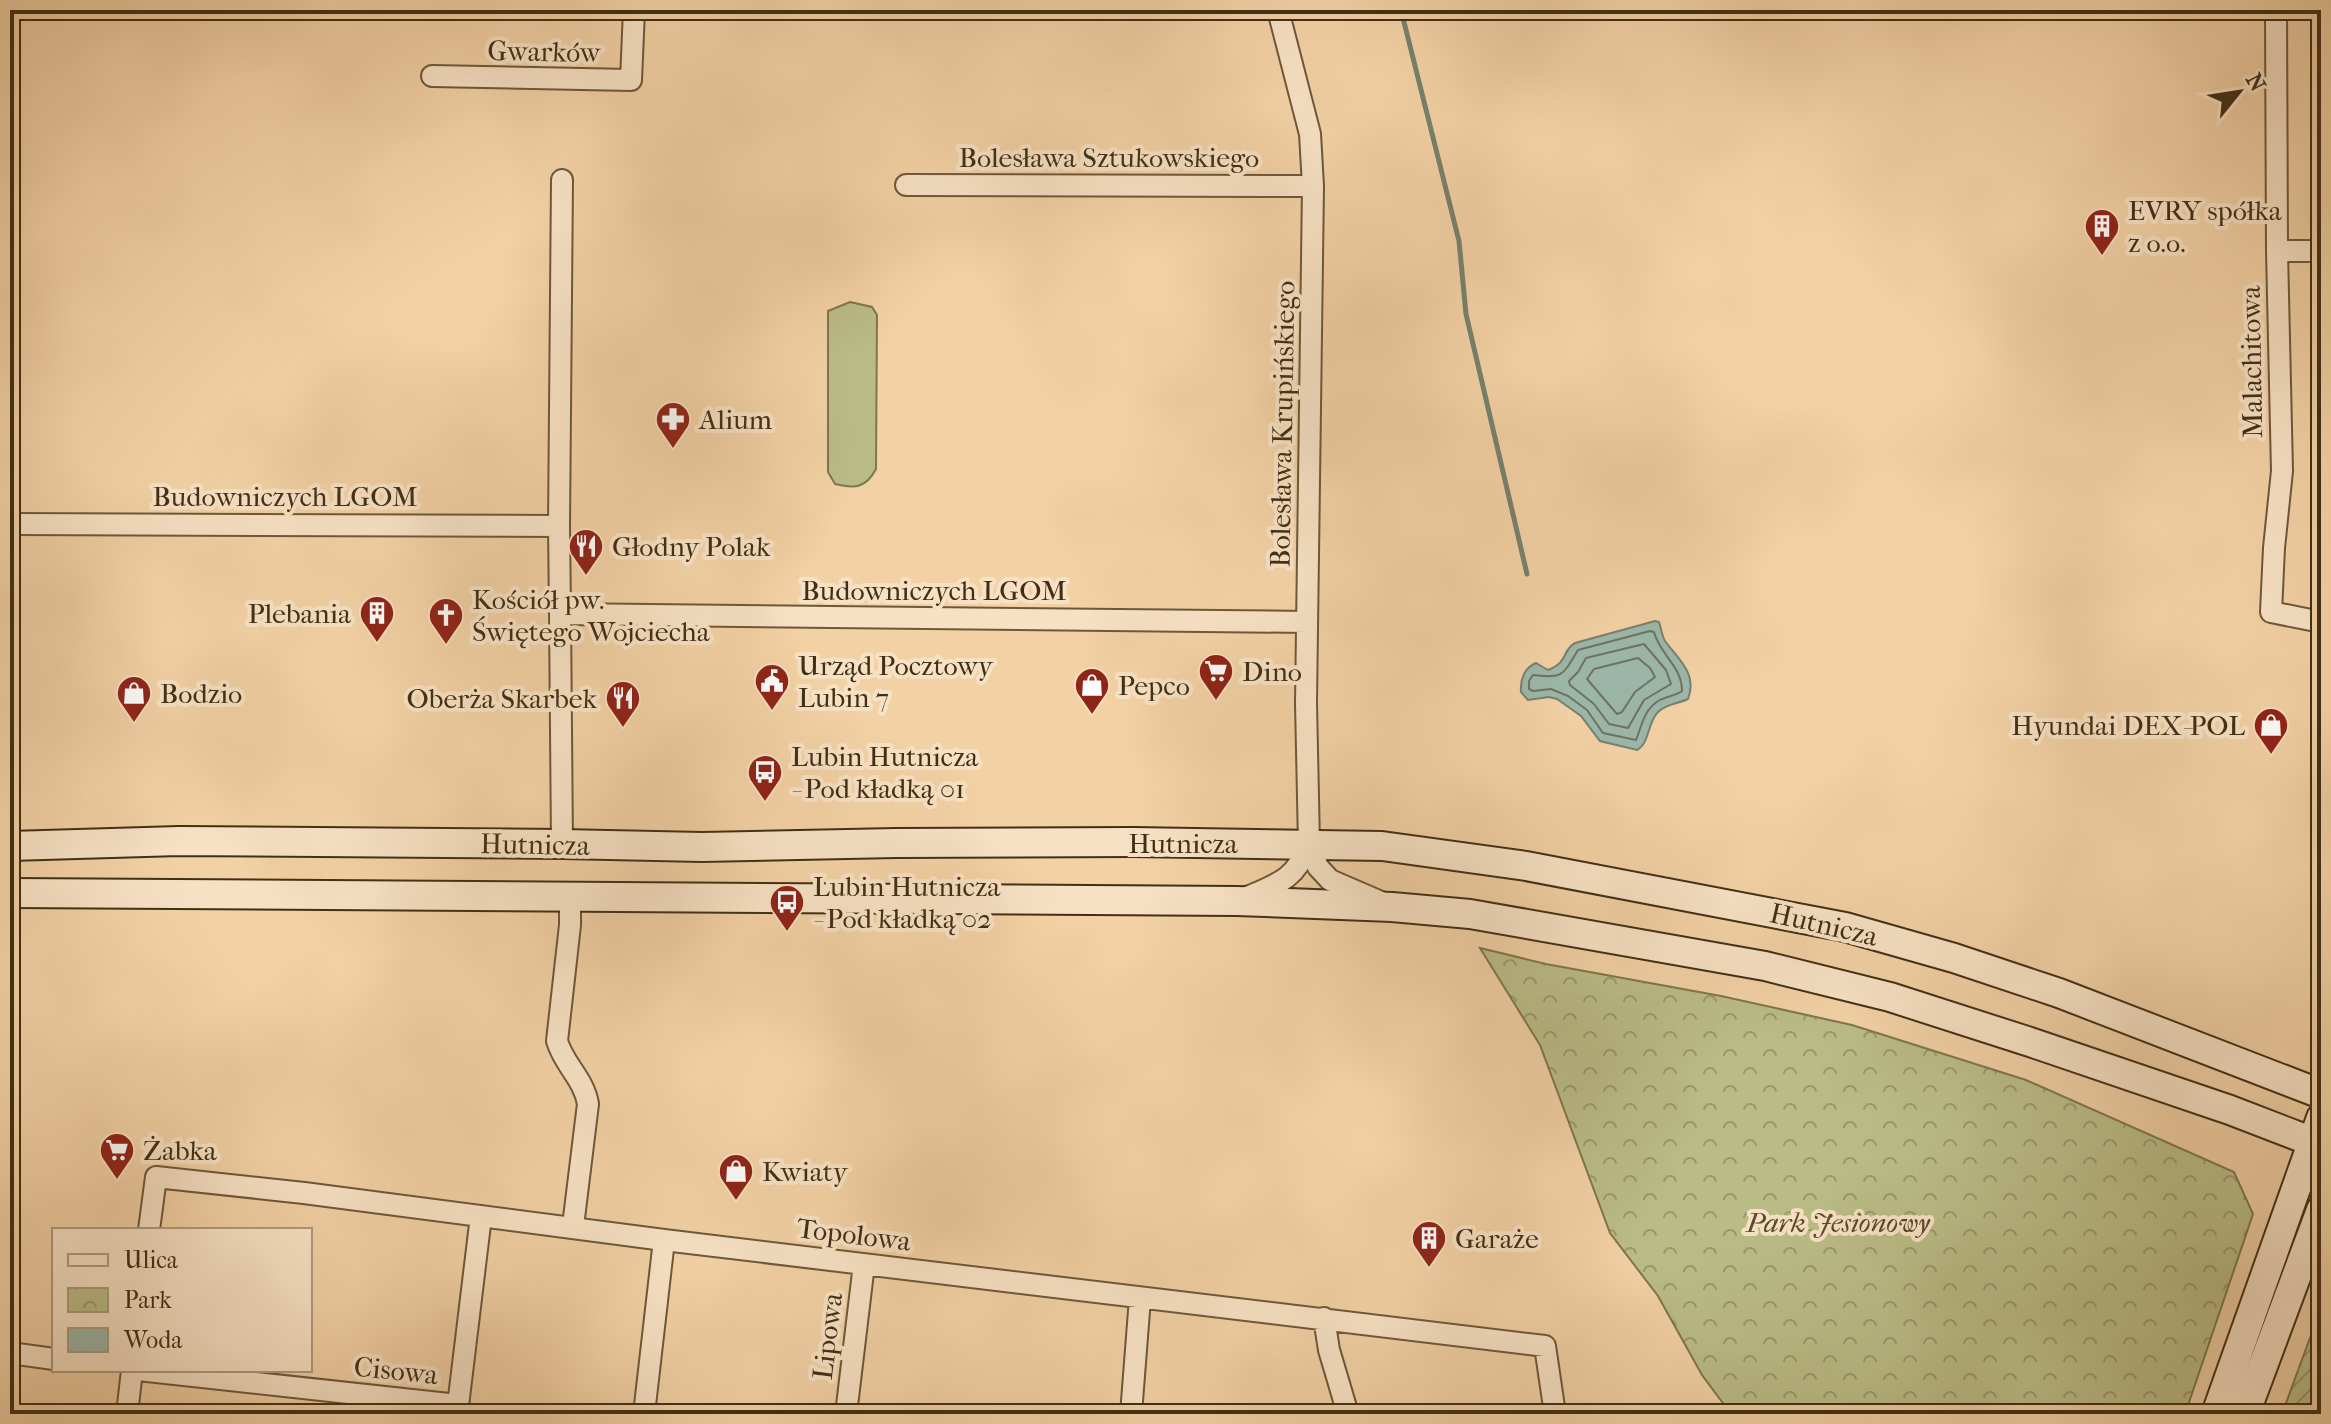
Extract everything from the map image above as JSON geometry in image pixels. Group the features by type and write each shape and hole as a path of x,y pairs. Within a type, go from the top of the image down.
{"main road":[{"name":"Hutnicza","path":"10,846 179,841 702,847 927,843 1382,846 1526,866 1845,927 1954,958 2059,993 2321,1094"},
{"name":"Hutnicza","path":"10,893 1237,901 1392,907 1470,914 1765,966 1890,997 2230,1110 2318,1135"},
{"path":"2216,1414 2318,1135"},
{"path":"2245,1414 2321,1210"}],"street":[{"name":"Gwarków","path":"432,76 631,80 634,10"},
{"name":"Bolesława Krupińskiego","path":"1278,10 1307,122 1313,186 1307,622 1309,844"},
{"name":"Malachitowa","path":"2276,10 2282,471 2271,612 2321,622"},
{"path":"562,180 559,526 562,844"},
{"name":"Bolesława Sztukowskiego","path":"906,185 1313,186"},
{"path":"2277,251 2321,251"},
{"name":"Budowniczych LGOM","path":"10,524 559,526"},
{"name":"Budowniczych LGOM","path":"560,614 1307,622"},
{"path":"1237,901 1272,887 1292,874 1301,865 1309,844"},
{"path":"1309,844 1318,867 1330,880 1392,907"},
{"path":"570,898 570,925 557,1041 561,1054 586,1091 588,1104 573,1226"},
{"name":"Topolowa","path":"149,1228 156,1177 1545,1346 1555,1414"},
{"path":"457,1409 481,1216"},
{"path":"644,1414 664,1240"},
{"name":"Lipowa","path":"846,1414 864,1264"},
{"path":"1131,1414 1140,1298"},
{"path":"1324,1318 1329,1350 1348,1414"},
{"path":"10,1353 52,1359"},
{"path":"127,1414 132,1372"},
{"name":"Cisowa","path":"154,1372 457,1409"}],"green space":[{"path":"850,302 872,307 877,315 876,469 859,486 835,484 828,472 828,311"},
{"name":"Park Jesionowy","path":"1480,948 1852,1025 2026,1080 2234,1172 2253,1214 2185,1414 1731,1414 1702,1375 1658,1296 1610,1233 1540,1045"},
{"path":"2321,1308 2321,1414 2282,1414"}],"water":[{"path":"1659,622 1665,641 1689,674 1690,690 1688,699 1658,712 1644,743 1637,750 1600,741 1581,716 1557,699 1528,700 1521,692 1524,675 1536,663 1548,670 1562,660 1575,643"}],"waterway":[{"path":"1401,10 1459,241 1466,314 1527,574"}],"place":[{"name":"EVRY spółka z o.o.","path":"2102,257"},
{"name":"Alium","path":"673,450"},
{"name":"Głodny Polak","path":"586,577"},
{"name":"Plebania","path":"377,644"},
{"name":"Kościół pw. Świętego Wojciecha","path":"446,646"},
{"name":"Dino","path":"1216,702"},
{"name":"Urząd Pocztowy Lubin 7","path":"772,712"},
{"name":"Pepco","path":"1092,716"},
{"name":"Bodzio","path":"134,724"},
{"name":"Oberża Skarbek","path":"623,729"},
{"name":"Hyundai DEX-POL","path":"2271,756"},
{"name":"Lubin Hutnicza - Pod kładką 01","path":"765,803"},
{"name":"Lubin Hutnicza - Pod kładką 02","path":"787,933"},
{"name":"Żabka","path":"117,1181"},
{"name":"Kwiaty","path":"736,1202"},
{"name":"Garaże","path":"1429,1269"}]}
